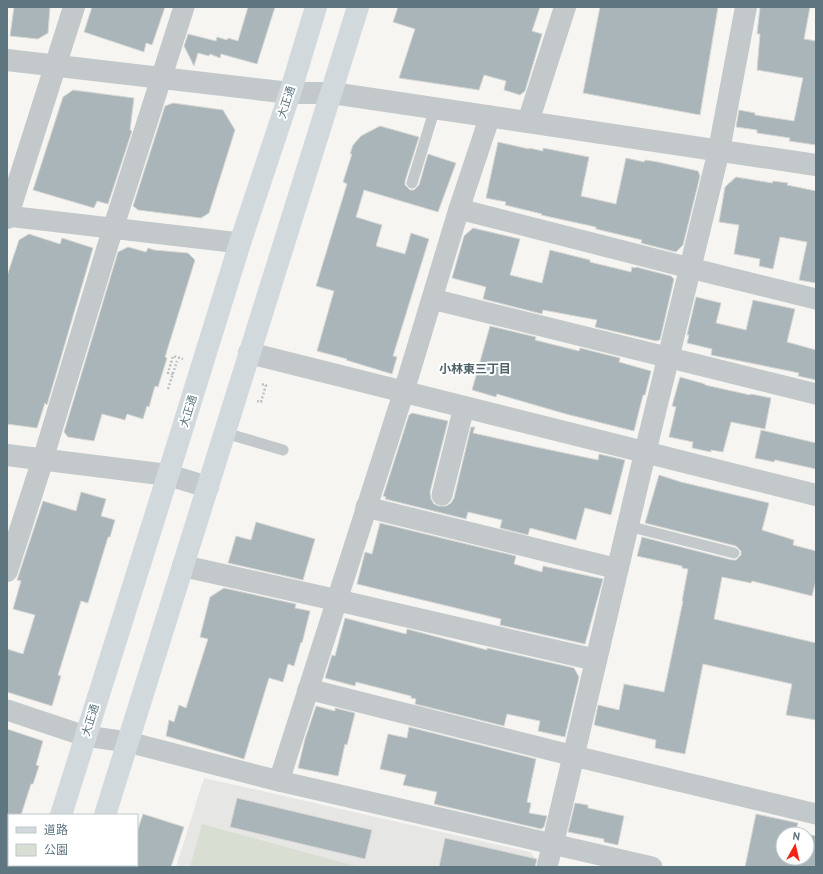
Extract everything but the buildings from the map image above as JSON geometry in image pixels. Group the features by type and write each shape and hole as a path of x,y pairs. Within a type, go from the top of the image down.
{"main road":[{"name":"大正通","path":"61,814 240,242 290,93 316,7"},
{"path":"104,814 358,7"}],"street":[{"path":"74,7 7,217 240,242"},
{"path":"7,571 43,459 113,228 184,7"},
{"path":"528,122 565,7"},
{"path":"547,867 645,453 719,150 746,7"},
{"path":"7,60 290,93 332,93 816,165"},
{"path":"279,781 404,391 459,209 490,116"},
{"path":"459,209 816,299"},
{"path":"432,299 816,394"},
{"path":"249,353 816,495"},
{"path":"442,495 464,407"},
{"path":"7,455 168,475 208,487"},
{"path":"366,507 618,569"},
{"path":"183,566 596,660"},
{"path":"308,689 574,756 816,814"},
{"path":"7,710 86,736 128,742 279,781 652,867"}],"lane":[{"path":"412,183 435,108"},
{"path":"224,433 283,450"},
{"path":"628,526 734,553"}],"path":[{"path":"173,356 168,372 173,374"},
{"path":"168,389 178,361"},
{"path":"257,401 261,402 266,386"}],"shaded area":[{"path":"204,778 530,852 536,859 534,867 176,867"}],"green space":[{"path":"202,824 359,867 190,867"}],"district":[{"name":"小林東三丁目","path":"475,369"}]}
